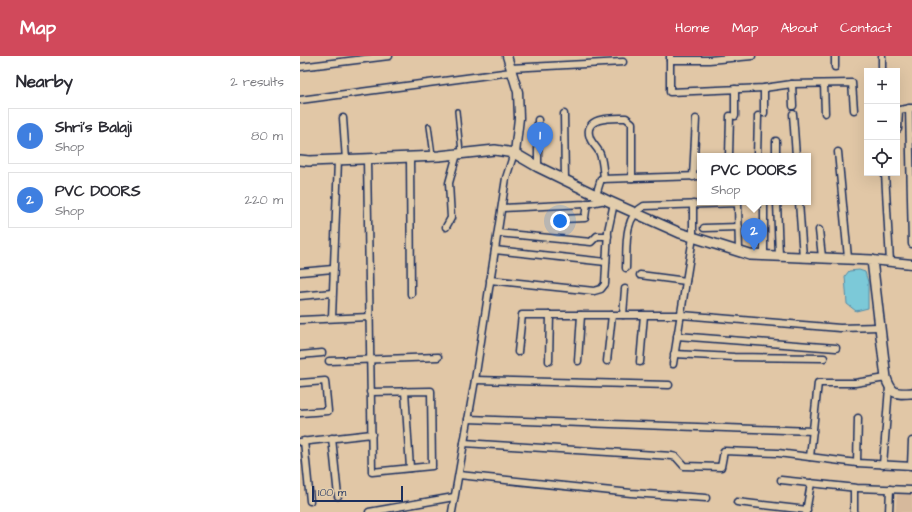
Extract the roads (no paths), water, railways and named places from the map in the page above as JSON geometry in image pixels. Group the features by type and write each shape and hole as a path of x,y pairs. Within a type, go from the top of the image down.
{"main road":[{"path":"300,160 433,157 495,150 514,153 538,167 610,202 680,233 739,252 750,255 764,256 872,260 888,382 896,393 912,393"}],"street":[{"path":"300,67 389,56"},
{"path":"452,512 475,380 506,178 514,153 519,118 518,92 508,56"},
{"path":"752,56 709,60 670,58 670,92 764,88 792,84 852,83 854,110"},
{"path":"835,56 835,67"},
{"path":"882,56 882,68"},
{"path":"300,100 511,70 623,62"},
{"path":"792,84 793,106"},
{"path":"824,84 825,113"},
{"path":"757,153 764,88"},
{"path":"729,153 735,89"},
{"path":"900,109 911,108 912,244"},
{"path":"564,114 565,180"},
{"path":"793,114 796,153"},
{"path":"332,318 333,269 342,160 343,118"},
{"path":"604,179 601,158 589,136 590,130 596,121 600,119 626,118 632,123 632,178"},
{"path":"693,177 696,119"},
{"path":"538,120 538,167"},
{"path":"776,141 776,153"},
{"path":"838,152 848,258"},
{"path":"446,227 451,218 449,183 459,154"},
{"path":"410,158 411,294"},
{"path":"367,159 370,392 372,472 430,467 433,464 432,393 429,390 370,392"},
{"path":"596,195 600,180 604,179 697,176"},
{"path":"885,176 890,262"},
{"path":"490,280 598,291 605,284 610,202 502,208"},
{"path":"561,219 585,218 587,203"},
{"path":"673,364 677,336 682,316 693,237 693,204"},
{"path":"626,268 629,224 634,212 644,206 697,204"},
{"path":"738,205 739,252"},
{"path":"764,205 764,256"},
{"path":"777,205 779,256"},
{"path":"799,205 803,257"},
{"path":"704,228 739,227"},
{"path":"819,230 822,257"},
{"path":"498,233 591,242 597,236 608,236"},
{"path":"495,250 606,262"},
{"path":"872,260 912,264"},
{"path":"300,272 333,269"},
{"path":"640,276 686,281"},
{"path":"623,315 625,289"},
{"path":"300,296 332,293"},
{"path":"518,352 522,315 682,316 840,328 880,327"},
{"path":"549,361 550,315"},
{"path":"578,361 582,315"},
{"path":"607,361 612,315"},
{"path":"640,362 644,315"},
{"path":"300,320 369,317"},
{"path":"677,336 836,348"},
{"path":"300,355 322,353"},
{"path":"674,354 734,357 824,358"},
{"path":"329,361 438,357"},
{"path":"475,380 669,385"},
{"path":"300,383 325,381 328,411 300,413"},
{"path":"810,457 818,383 888,382 883,465"},
{"path":"405,391 410,468"},
{"path":"857,463 858,418"},
{"path":"468,419 813,431"},
{"path":"310,501 302,442 372,434"},
{"path":"332,438 338,496"},
{"path":"464,443 672,456 684,466 721,468 724,451 778,453 857,463 911,466 912,440"},
{"path":"459,475 631,493 706,498"},
{"path":"781,480 854,488 912,490"},
{"path":"737,502 806,511 811,483"},
{"path":"854,488 854,512"},
{"path":"889,512 890,489"},
{"path":"370,512 454,497"}],"lane":[{"path":"457,111 459,154"},
{"path":"429,126 433,157"}],"water":[{"path":"859,270 865,272 868,282 868,308 856,311 847,304 845,276 849,271"}],"place":[{"name":"Shri's Balaji","path":"540,155"},
{"name":"PVC DOORS","path":"754,251"}]}
